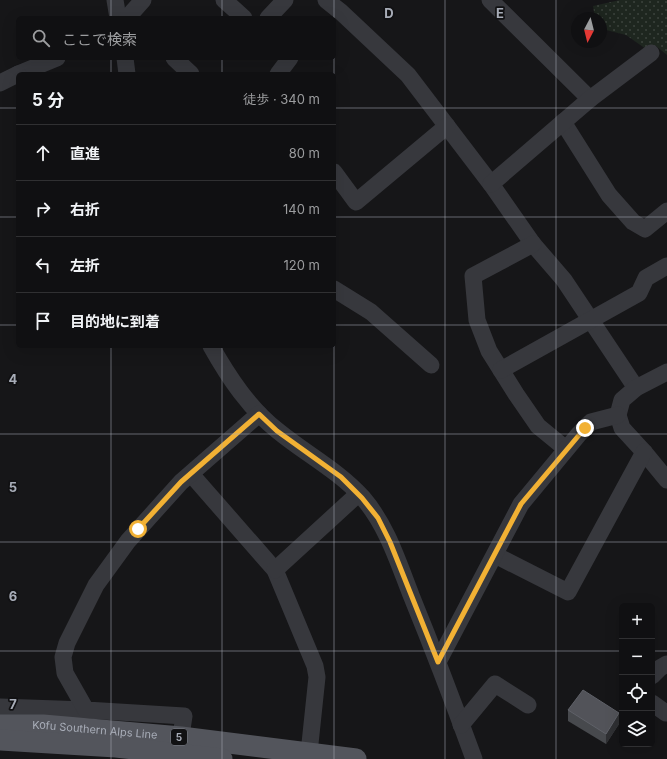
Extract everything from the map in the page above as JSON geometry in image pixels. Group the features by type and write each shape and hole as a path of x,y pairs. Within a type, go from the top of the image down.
{"main road":[{"name":"Kofu Southern Alps Line","path":"0,725 43,725 222,759"},
{"name":"Kofu Southern Alps Line","path":"0,740 179,750 309,753 356,759"}],"street":[{"path":"115,0 125,16"},
{"path":"127,16 143,0"},
{"path":"224,0 242,16"},
{"path":"270,16 285,0"},
{"path":"490,0 590,99"},
{"path":"329,9 408,75 491,184 533,244 564,280 636,388"},
{"path":"491,184 590,99 651,53"},
{"path":"23,72 52,60"},
{"path":"125,60 127,72"},
{"path":"176,60 189,72"},
{"path":"280,72 288,60"},
{"path":"0,83 16,75"},
{"path":"563,122 609,195 633,222 645,229 667,211"},
{"path":"336,175 356,202 447,126"},
{"path":"533,244 473,276 477,320 489,351 538,426 566,450"},
{"path":"500,370 592,321 639,293 646,278 667,266"},
{"path":"336,290 371,312 431,366"},
{"path":"212,348 241,395 259,414 277,431 341,477 358,494 378,518 390,542 438,662 474,759"},
{"path":"667,372 636,388 622,400 618,415 622,428 667,480"},
{"path":"86,710 65,674 63,657 67,643 96,585 128,541 181,482 259,414"},
{"path":"438,662 521,504 579,434 591,422 618,415"},
{"path":"495,555 568,592 644,452"},
{"path":"190,474 275,570 316,671 316,689 309,753"},
{"path":"275,570 358,494"},
{"path":"653,675 667,664"},
{"path":"461,725 495,684 528,705"},
{"path":"0,707 86,710 184,716 179,750"}],"shaded area":[{"path":"620,0 667,0 667,55 656,46 646,49 626,35 607,30 607,12 594,12 593,6"}],"building":[{"path":"583,690 619,713 606,734 568,710"}],"route":[{"path":"138,529 181,482 259,414 277,431 341,477 362,498 378,518 390,542 438,662 521,504 585,428"}]}
